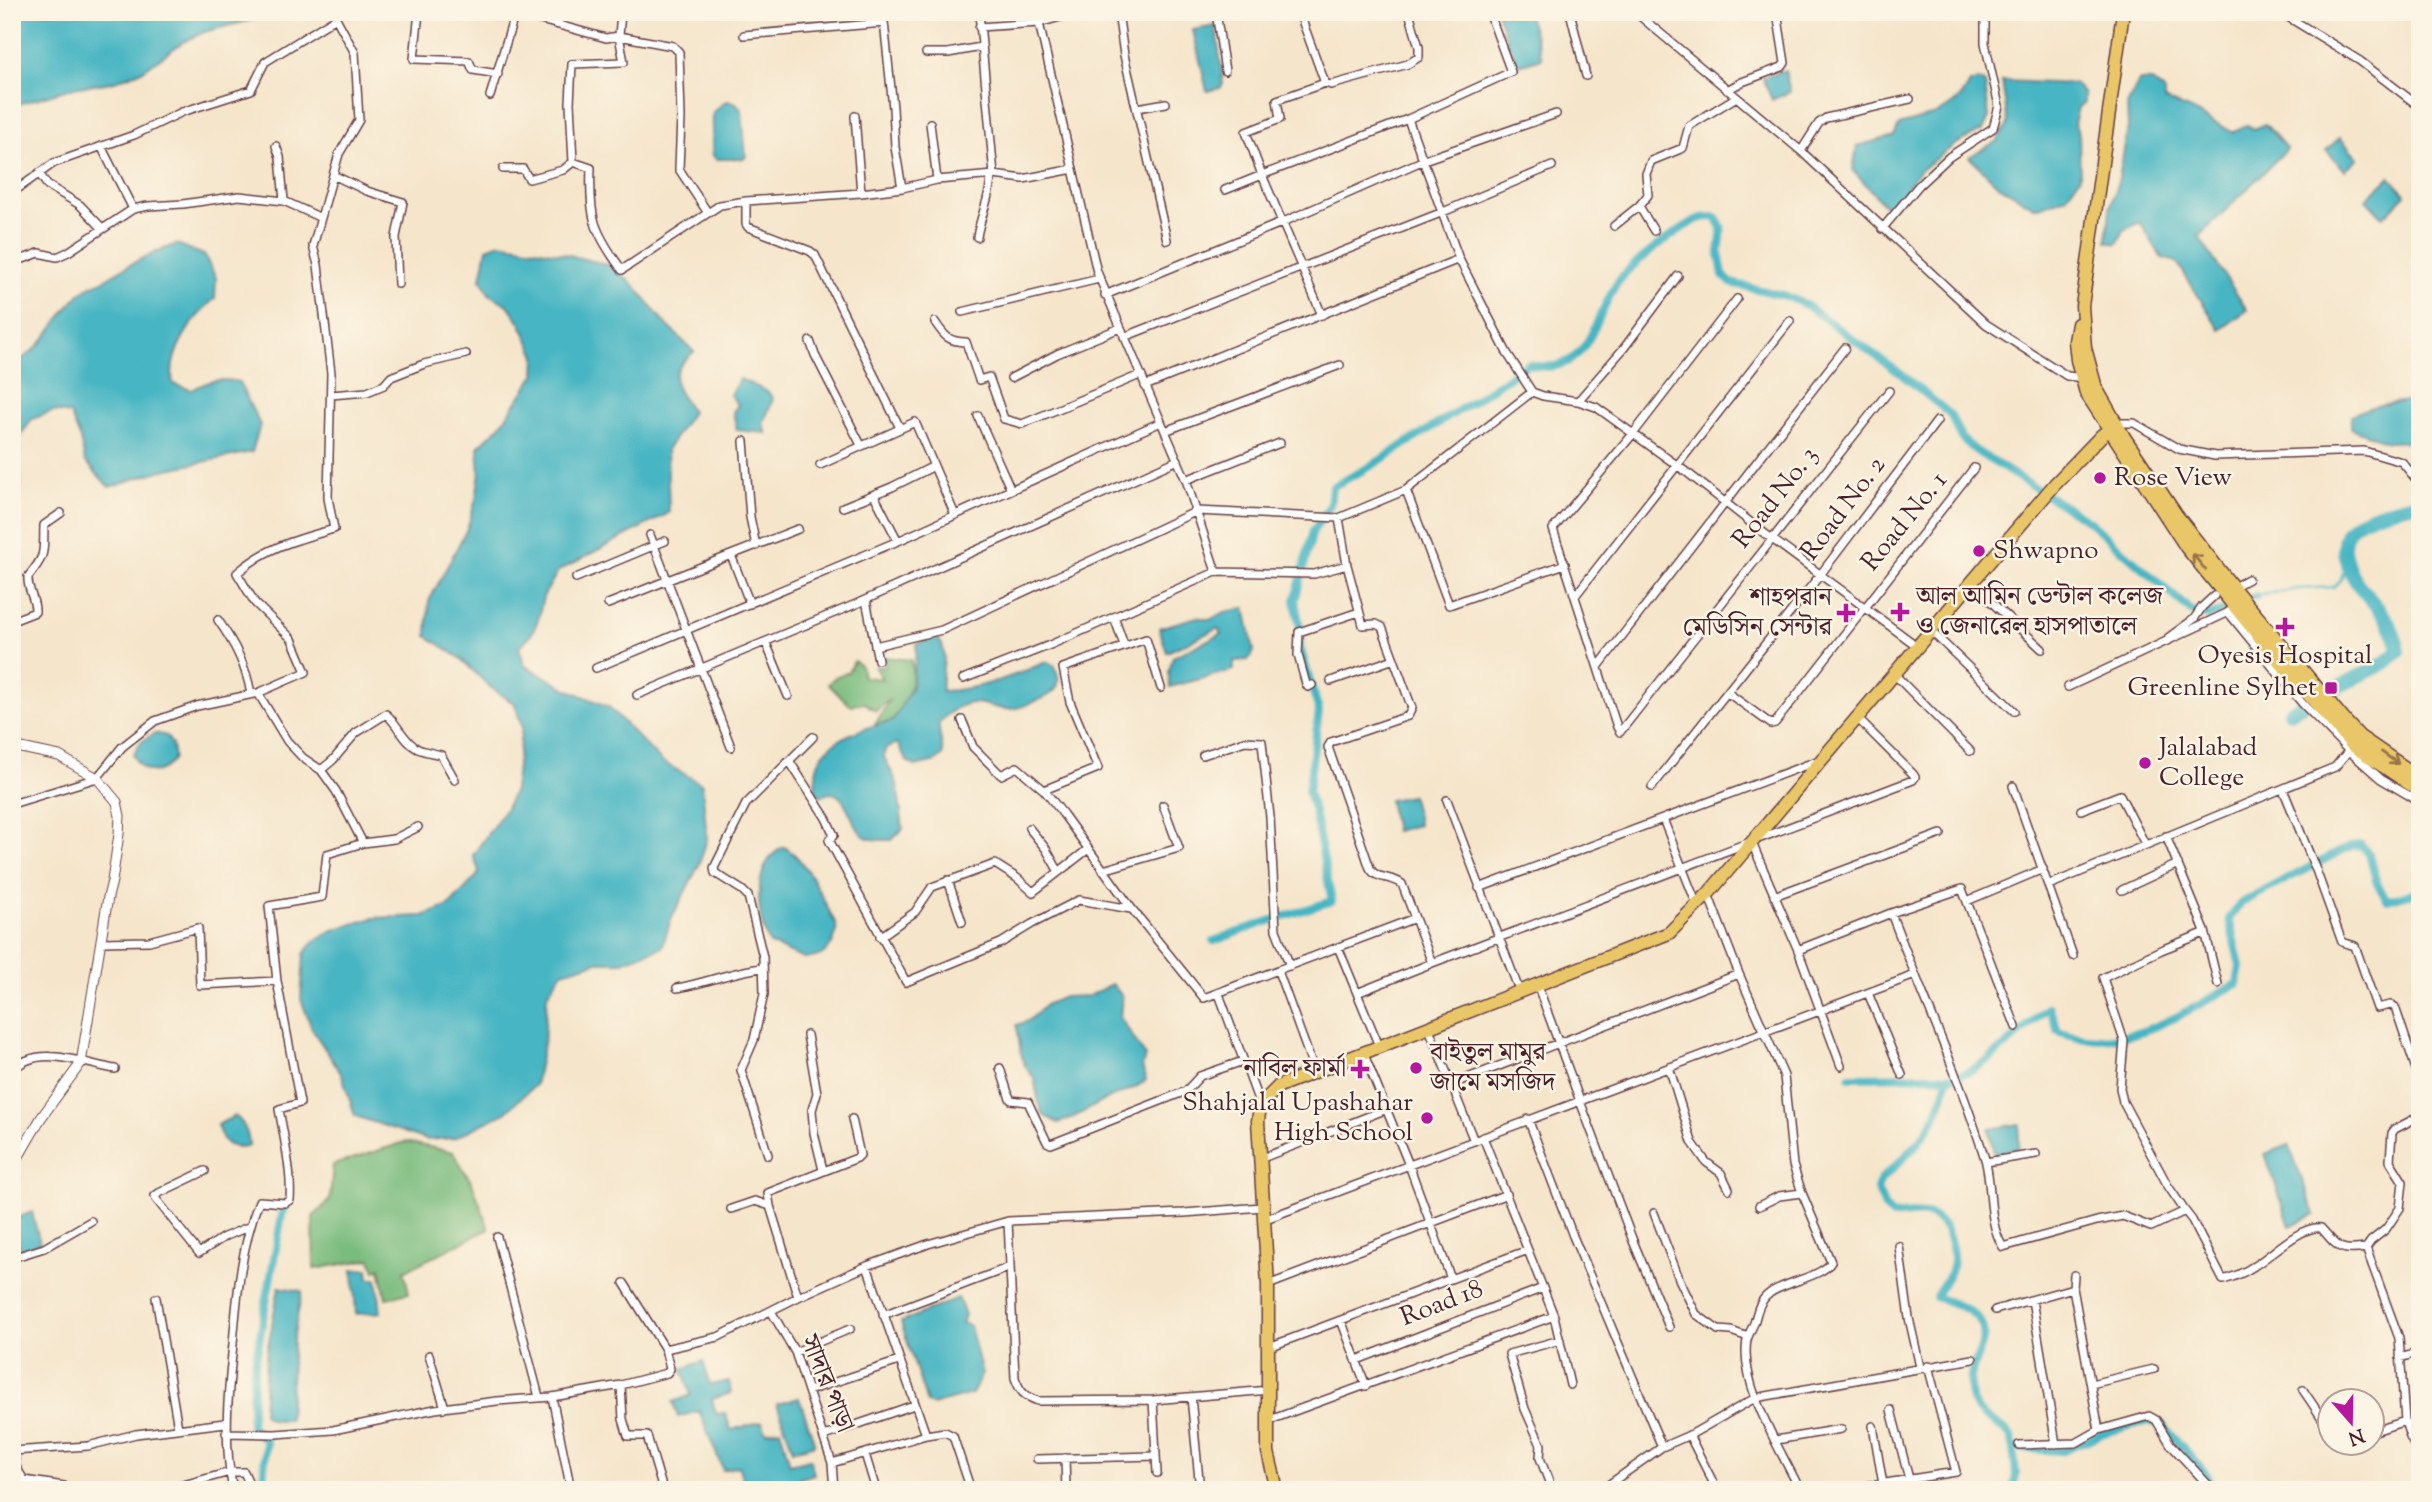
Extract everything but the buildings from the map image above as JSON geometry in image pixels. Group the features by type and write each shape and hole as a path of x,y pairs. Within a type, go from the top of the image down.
{"main road":[{"path":"2123,12 2081,316 2086,377 2113,428 2186,547 2232,610 2354,745 2420,791"},
{"path":"1277,1490 1268,1452 1268,1286 1259,1159 1260,1105 1279,1086 1669,933 1708,894 2055,484 2102,435 2113,428"},
{"path":"2113,428 2177,516 2354,745 2420,778"}],"street":[{"path":"419,12 414,59 469,61 473,70 498,74"},
{"path":"573,162 570,103 572,64 624,62 619,36 621,12"},
{"path":"883,12 895,147 902,188"},
{"path":"976,237 993,175 979,12"},
{"path":"979,27 1039,23 1078,12"},
{"path":"1118,12 1124,55 1167,240"},
{"path":"1216,12 1225,71"},
{"path":"1299,12 1325,83"},
{"path":"1322,315 1281,223 1246,132 1280,119 1277,100 1325,83 1331,85 1408,64 1419,57 1419,47 1409,12"},
{"path":"1225,190 1408,119 1511,72 1489,12"},
{"path":"1570,12 1586,75"},
{"path":"1635,12 1801,152 1986,324 2067,376 2086,377"},
{"path":"1727,90 1782,67 1785,63 1777,12"},
{"path":"1882,229 1919,185 1948,157 1993,128 1999,106 1985,43 1985,12"},
{"path":"2280,12 2360,61 2420,107"},
{"path":"490,96 515,13 606,38 619,36 674,46 678,52 681,117 679,169 708,213"},
{"path":"12,193 54,163 134,135 182,112 251,90 265,62 335,15 355,53 359,120 339,154 313,246 318,265 331,373 328,498 334,529 281,544 256,556 237,573 255,603 292,639 306,672 255,693 197,706 155,721 122,747 97,778 12,804"},
{"path":"744,35 884,23"},
{"path":"1039,23 1099,279 1186,480 1216,572"},
{"path":"926,53 948,53 981,47"},
{"path":"1614,226 1648,195 1646,174 1651,161 1683,148 1689,126 1735,98"},
{"path":"1801,152 1819,123 1826,118 1910,99"},
{"path":"1137,108 1166,103"},
{"path":"1105,295 1281,223 1424,160 1556,114"},
{"path":"855,116 861,193"},
{"path":"1408,119 1459,259 1509,357 1532,392 1595,407 1917,646"},
{"path":"930,123 937,180"},
{"path":"101,146 133,209"},
{"path":"276,146 280,157 284,201"},
{"path":"503,169 523,169 529,179 563,170 573,162"},
{"path":"573,162 591,168 590,206 602,242 622,270 720,205 861,193 937,180 993,175 1023,179 1073,169"},
{"path":"1125,337 1443,212 1552,166"},
{"path":"39,173 47,185 80,205 103,229"},
{"path":"333,175 367,191 403,202 396,237 398,284"},
{"path":"23,259 40,253 57,257 68,252 133,209 239,196 284,201 321,218"},
{"path":"746,201 748,226 815,255 900,428"},
{"path":"1639,206 1654,231"},
{"path":"1145,386 1459,259"},
{"path":"1578,401 1624,348 1678,276"},
{"path":"962,312 1013,302 1099,279"},
{"path":"1598,667 1553,529 1633,434 1737,299"},
{"path":"1575,597 1790,321"},
{"path":"935,322 943,334 954,342 966,342 979,380 989,377 1004,419 1012,423 1022,424 1140,375"},
{"path":"1011,378 1057,354 1121,328"},
{"path":"810,341 861,445"},
{"path":"1598,667 1844,348"},
{"path":"331,395 367,392 384,385 391,377 424,363 467,354"},
{"path":"1165,431 1340,365"},
{"name":"Road No. 3","path":"1598,667 1616,727 1620,732 1889,391"},
{"path":"875,644 942,630 1197,511 1338,518 1406,490 1532,392"},
{"path":"978,416 1011,490"},
{"name":"Road No. 2","path":"1652,787 1820,575 1937,421"},
{"path":"820,465 915,422 955,515"},
{"path":"596,668 898,541 1161,422"},
{"path":"2113,428 2134,423 2179,449 2215,456 2364,451 2402,461 2420,484"},
{"path":"744,441 750,517 756,546"},
{"path":"1186,480 1280,443"},
{"path":"637,695 866,600 1178,460"},
{"path":"843,507 934,466"},
{"name":"Road No. 1","path":"1728,693 1771,724 1775,723 1975,468"},
{"path":"1406,490 1449,605 1565,564"},
{"path":"874,495 898,541"},
{"path":"12,621 35,612 36,607 28,591 28,578 39,565 44,552 44,525 61,513"},
{"path":"1338,518 1363,625 1376,624 1382,627 1412,713 1331,743 1328,747 1370,868 1377,875 1402,884 1432,963"},
{"path":"608,604 798,529"},
{"path":"650,535 730,747"},
{"path":"576,578 665,541"},
{"path":"731,555 750,604"},
{"path":"963,679 1216,572 1314,574 1347,565"},
{"path":"2239,584 2248,579"},
{"path":"1972,584 2042,649"},
{"path":"2127,661 2133,654 2163,641 2194,619 2214,596"},
{"path":"866,600 878,660"},
{"path":"2068,687 2232,610"},
{"path":"1310,686 1298,655 1301,631 1359,612"},
{"path":"1114,617 1124,645"},
{"path":"218,620 239,653 255,693 287,741 303,758 321,770 336,791 363,843"},
{"path":"1931,631 2014,711"},
{"path":"1044,790 1098,766 1070,702 1063,668 1146,639 1161,688"},
{"path":"766,643 788,696"},
{"path":"1331,681 1394,659"},
{"path":"1894,674 1970,751"},
{"path":"321,770 356,733 386,715 417,749 441,755 455,780"},
{"path":"1357,993 1913,780 1913,774 1856,717"},
{"path":"962,720 972,747 1001,775 1017,767 1044,790 1102,870 1203,998 1415,918"},
{"path":"768,1155 741,1070 754,1040 762,1007 763,957 748,896 715,873 714,869 746,804 813,737"},
{"path":"1203,755 1245,741 1262,742 1270,817 1274,914 1276,930 1290,967"},
{"path":"2049,885 2335,767 2354,745 2381,779 2420,802"},
{"path":"12,746 59,756 97,778 117,802 120,816 81,1063 41,1118 12,1168"},
{"path":"1479,888 1821,760"},
{"path":"790,762 827,818 834,835 829,840 906,982 1001,943 1079,900 1132,909"},
{"path":"2013,786 2073,956"},
{"path":"2283,789 2342,942 2355,946 2377,1008 2390,1005 2395,1007 2420,1081"},
{"path":"2081,810 2120,795 2146,844"},
{"path":"1447,800 1519,990"},
{"path":"1102,870 1179,848 1163,805"},
{"path":"1663,819 1697,906"},
{"path":"233,1490 225,1423 236,1305 248,1227 258,1201 290,1200 292,1180 286,1164 278,1109 300,1103 277,981 269,905 322,897 327,853 363,843 394,839 418,827"},
{"path":"1029,828 1046,849 1059,872"},
{"path":"1774,896 1941,834"},
{"path":"2166,836 2204,933 2218,984"},
{"path":"1751,843 1798,950 1841,1066"},
{"path":"880,937 915,912 932,887 948,880 995,864 1017,878 1032,892 1087,850"},
{"path":"2122,890 2178,864"},
{"path":"1967,901 2043,869"},
{"path":"948,880 962,922"},
{"path":"1798,950 1891,913 1963,890 2016,1027"},
{"path":"1708,894 1738,974 1784,1076 1793,1165 1831,1262 1823,1270 1786,1283 1768,1294 1760,1303 1746,1349 1755,1398 1800,1490"},
{"path":"1891,913 1955,1071 1986,1162 1990,1203 2003,1247 2123,1216 2151,1227 2185,1211"},
{"path":"102,942 149,941 198,928 200,985 277,981"},
{"path":"2204,933 2103,977 2123,1041 2120,1088 2124,1108 2168,1186 2192,1220 2224,1280 2253,1267 2300,1234 2315,1227 2321,1228 2340,1249 2366,1248"},
{"path":"1338,947 1378,1046"},
{"path":"677,988 699,984 721,975 763,968"},
{"path":"1278,971 1315,1072"},
{"path":"1452,1084 1738,974"},
{"path":"665,1349 718,1337 867,1266 928,1244 1008,1221 1184,1213 1262,1213 1409,1165 1915,975"},
{"path":"1537,983 1633,1241 1669,1327"},
{"path":"1868,993 1902,1075"},
{"path":"1219,994 1260,1105"},
{"path":"1428,1026 1474,1140"},
{"path":"807,1035 817,1093 812,1110 814,1133 822,1170"},
{"path":"1363,1052 1451,1279"},
{"path":"12,1072 20,1062 42,1056 115,1069"},
{"path":"1000,1068 1011,1100 1028,1102 1047,1142 1051,1144 1186,1091 1200,1076 1243,1060"},
{"path":"1669,1067 1692,1142 1706,1161 1721,1173 1729,1189"},
{"path":"1259,1159 1387,1109"},
{"path":"2366,1248 2386,1229 2400,1208 2403,1182 2390,1161 2392,1133 2420,1116"},
{"path":"798,1297 768,1193 859,1156 852,1119"},
{"path":"1528,1119 1573,1236 1662,1447"},
{"path":"1483,1137 1554,1316 1570,1385"},
{"path":"1986,1162 2036,1154"},
{"path":"205,1171 155,1195 156,1199 200,1253 224,1237 248,1227"},
{"path":"1759,1206 1779,1196 1802,1193"},
{"path":"1268,1286 1507,1194"},
{"path":"731,1209 755,1202 770,1206"},
{"path":"1654,1213 1680,1281 1696,1314 1718,1330 1748,1337"},
{"path":"12,1258 44,1248 92,1221"},
{"path":"1008,1221 1016,1378 1019,1391 1038,1401 1153,1400 1269,1390"},
{"path":"497,1237 538,1397"},
{"path":"1841,1490 1884,1486 1956,1472 1909,1318 1899,1246"},
{"path":"2366,1248 2399,1338 2405,1421 2420,1456"},
{"path":"1269,1347 1528,1250"},
{"path":"867,1266 926,1435 945,1432 953,1436 971,1490"},
{"path":"883,1315 1010,1266"},
{"path":"2074,1275 2073,1288 2099,1430"},
{"path":"226,1433 275,1434 333,1430 445,1408 552,1397 621,1385 667,1373 670,1369 665,1349 624,1283"},
{"name":"Road 18","path":"1357,1360 1543,1288"},
{"path":"1995,1310 2073,1288"},
{"path":"156,1298 178,1428"},
{"path":"2032,1300 2056,1444"},
{"name":"সাদার পাড়া","path":"771,1311 795,1352 832,1462 926,1435"},
{"path":"1270,1420 1554,1316"},
{"path":"1341,1320 1366,1386"},
{"path":"795,1352 850,1329"},
{"path":"1552,1490 1540,1458 1541,1445 1525,1409 1509,1354 1560,1340"},
{"path":"2400,1358 2420,1352"},
{"path":"429,1355 445,1408"},
{"path":"1601,1490 1662,1447 1755,1398 1973,1359"},
{"path":"808,1391 899,1361"},
{"path":"2091,1384 2154,1369"},
{"path":"621,1385 628,1437 647,1436 663,1490"},
{"path":"2303,1390 2316,1409"},
{"path":"552,1397 571,1490"},
{"path":"1191,1397 1200,1490"},
{"path":"1153,1400 1157,1473"},
{"path":"824,1436 914,1405"},
{"path":"1891,1410 1909,1479"},
{"path":"2018,1444 2076,1443 2099,1430 2149,1416 2156,1420 2171,1445 2213,1490"},
{"path":"2386,1427 2405,1421"},
{"path":"65,1490 64,1486 23,1480 16,1467 13,1451 88,1446 136,1434 225,1423"},
{"path":"1873,1426 1884,1486"},
{"path":"1776,1440 1841,1429"},
{"path":"1689,1435 1716,1487 1704,1490"},
{"path":"864,1454 876,1490"},
{"path":"1037,1459 1156,1456"},
{"path":"1065,1458 1066,1490"},
{"path":"832,1462 834,1490"},
{"path":"165,1490 230,1472 244,1472 252,1490"}],"green space":[{"path":"885,657 911,660 911,685 893,721 875,725 890,699 876,711 865,703 850,705 828,684 835,677 848,672 854,661 861,666 863,677 882,679 875,667 885,666"},
{"path":"405,1142 453,1152 473,1185 489,1229 404,1271 409,1293 386,1298 380,1268 375,1271 371,1259 314,1269 313,1217 330,1200 333,1165"}],"water":[{"path":"12,12 260,12 251,20 204,32 183,42 143,70 112,82 72,88 12,106"},
{"path":"1497,12 1527,12 1542,58 1516,66"},
{"path":"1216,26 1223,84 1220,88 1207,91 1193,30"},
{"path":"1785,70 1790,92 1772,100 1763,78"},
{"path":"1979,80 1985,84 1989,117 1983,130 1956,144 1919,171 1894,206 1887,208 1853,171 1857,146 1894,136 1899,125 1949,108 1970,83"},
{"path":"2002,81 2075,84 2084,94 2084,103 2078,107 2074,124 2079,134 2080,177 2066,197 2034,207 1998,185 1969,157 1997,141 2008,124"},
{"path":"2139,81 2152,81 2164,91 2164,100 2187,108 2232,132 2247,125 2253,129 2265,124 2287,149 2199,237 2247,310 2220,330 2177,262 2162,258 2140,222 2124,230 2117,244 2107,241 2110,208 2119,178 2128,127 2127,105"},
{"path":"726,101 736,103 742,111 746,157 742,159 716,159 712,154 713,112"},
{"path":"2340,138 2358,158 2345,170 2326,150"},
{"path":"2390,177 2406,195 2383,217 2366,199"},
{"path":"500,243 569,255 612,266 635,286 663,321 694,352 679,367 675,380 692,412 667,449 669,513 558,571 543,597 538,620 531,635 519,647 525,666 569,690 609,707 661,761 702,784 707,839 699,865 672,917 662,947 623,962 597,962 562,972 547,995 544,1041 535,1085 503,1114 454,1138 427,1140 355,1116 342,1075 312,1029 301,999 304,954 313,942 333,930 373,918 423,916 449,906 477,876 479,871 473,855 506,808 514,790 522,727 515,704 490,687 460,658 427,636 429,601 467,529 476,499 480,472 478,447 500,426 535,375 536,356 520,322 508,305 489,294 481,279 487,248"},
{"path":"177,244 204,255 216,278 215,298 190,326 178,349 172,372 173,384 192,390 215,381 239,382 260,425 252,452 159,471 109,487 85,461 79,435 70,414 54,411 32,419 19,439 21,487 12,511 12,363 34,350 70,305 89,287 139,260"},
{"path":"740,379 768,392 773,399 763,424 767,433 737,430 733,412 738,405 730,395"},
{"path":"2420,399 2420,441 2387,442 2351,428 2351,416 2360,411"},
{"path":"1245,608 1254,651 1248,660 1234,661 1234,670 1170,687 1169,671 1173,657 1221,634 1218,628 1167,652 1159,628 1197,617 1210,620 1225,612"},
{"path":"937,638 944,656 942,691 995,682 1046,662 1054,665 1058,684 1049,695 1017,708 1005,709 972,703 954,710 939,723 943,755 936,761 915,766 907,761 897,743 885,749 884,757 897,783 903,829 892,840 867,838 860,832 837,795 831,793 820,796 818,793 815,784 818,763 833,744 844,737 893,721 912,687 917,644"},
{"path":"155,733 167,736 174,758 164,769 153,772 142,767 133,755 141,742"},
{"path":"1412,796 1418,825 1395,831 1389,800"},
{"path":"784,847 800,860 807,870 836,924 833,942 825,952 814,958 798,956 770,944 761,920 759,891 766,864"},
{"path":"1112,984 1122,996 1120,1017 1145,1056 1142,1066 1146,1080 1133,1089 1058,1123 1043,1115 1034,1077 1023,1060 1017,1025 1028,1021 1047,1004 1064,997 1089,996"},
{"path":"235,1116 245,1129 249,1146 232,1146 222,1137 217,1125"},
{"path":"2020,1124 2018,1148 1994,1153 1989,1129"},
{"path":"2289,1145 2315,1214 2290,1226 2265,1154"},
{"path":"32,1212 40,1243 20,1250 12,1220"},
{"path":"368,1269 369,1279 377,1279 381,1312 356,1314 353,1270"},
{"path":"279,1287 302,1291 293,1340 289,1420 272,1420 263,1414 266,1357"},
{"path":"958,1298 965,1315 962,1323 970,1326 982,1374 972,1394 932,1405 927,1403 901,1322"},
{"path":"703,1361 710,1385 729,1381 731,1393 712,1399 716,1414 725,1413 731,1430 762,1422 766,1432 780,1429 790,1464 810,1459 814,1474 798,1479 801,1490 747,1490 738,1466 723,1470 699,1411 678,1417 673,1402 691,1395 682,1369"},
{"path":"799,1398 815,1444 793,1450 777,1404"}],"waterway":[{"path":"1214,941 1332,901 1308,792 1319,711 1300,648 1300,627 1295,601 1313,531 1330,505 1332,487 1371,466 1528,364 1549,367 1565,363 1578,354 1588,341 1621,278 1658,246 1701,218 1715,217 1722,227 1719,253 1723,275 1731,283 1786,296 1806,305 1901,374 1950,414 1961,438 1976,451 2090,522 2191,611 2209,616 2226,610"},
{"path":"2330,691 2385,663 2399,651 2389,624 2356,581 2348,565 2344,548 2348,532 2354,525 2369,517 2420,503"},
{"path":"2256,596 2297,589 2334,587 2341,579 2346,561"},
{"path":"2290,712 2301,706"},
{"path":"1850,1077 1953,1077 1982,1064 2049,1007 2058,1031 2082,1038 2105,1039 2128,1035 2173,1018 2237,984 2240,966 2229,919 2241,903 2351,846 2361,845 2369,854 2377,884 2387,900 2420,889"},
{"path":"1948,1078 1938,1110 1924,1135 1881,1179 1877,1189 1885,1207 1893,1216 1917,1213 1931,1215 1943,1225 1947,1233 1952,1250 1952,1266 1936,1297 1969,1311 1981,1322 1983,1339 1972,1373 1970,1393 1978,1410 2012,1438 2016,1475 2013,1490"},
{"path":"256,1484 263,1483 266,1440 251,1426 254,1369 285,1208"},
{"path":"2014,1448 2060,1451 2104,1433 2148,1421 2162,1424 2208,1476 2212,1490"}],"place":[{"name":"Rose View","path":"2100,478"},
{"name":"Shwapno","path":"1979,551"},
{"name":"আল আমিন ডেন্টাল কলেজ ও জেনারেল হাসপাতালে","path":"1900,612"},
{"name":"শাহপরান মেডিসিন সেন্টার","path":"1846,613"},
{"name":"Oyesis Hospital","path":"2285,627"},
{"name":"Greenline Sylhet","path":"2331,688"},
{"name":"Jalalabad College","path":"2145,763"},
{"name":"বাইতুল মামুর জামে মসজিদ","path":"1416,1068"},
{"name":"নাবিল ফার্মা","path":"1360,1069"},
{"name":"Shahjalal Upashahar High School","path":"1427,1118"}]}
